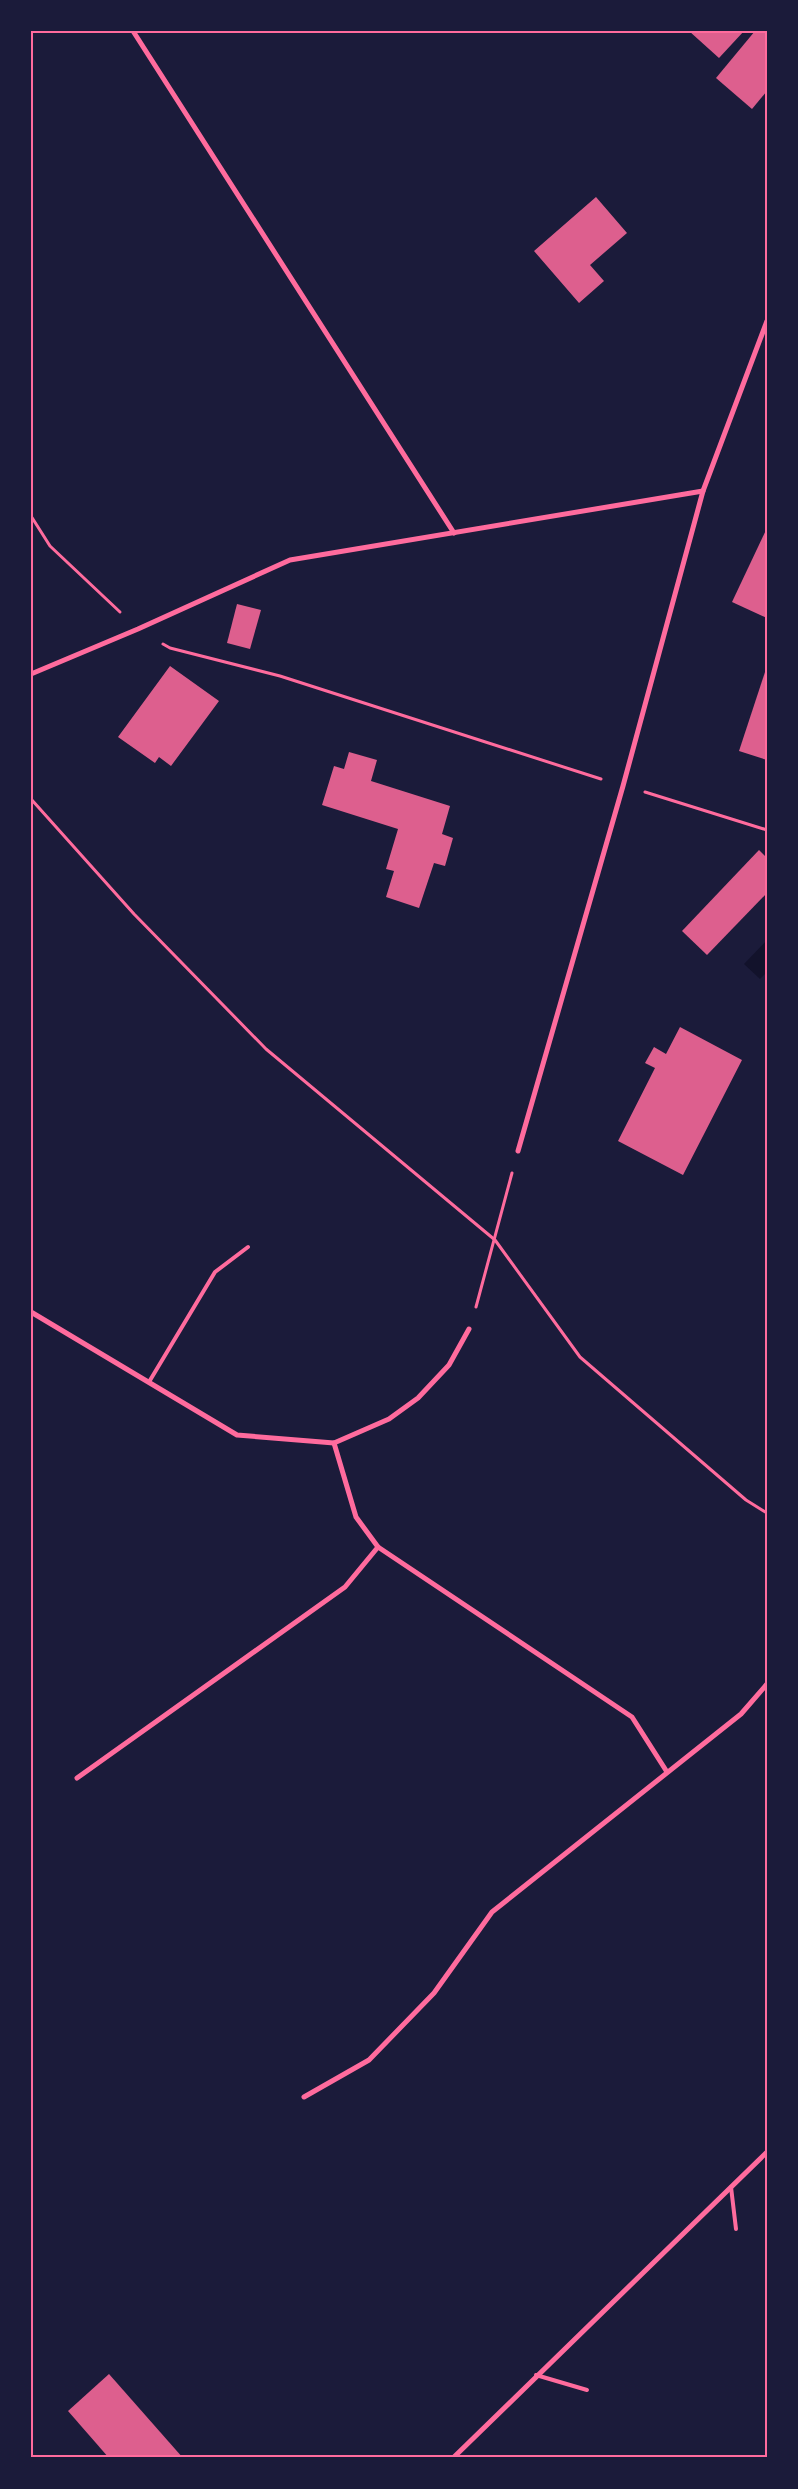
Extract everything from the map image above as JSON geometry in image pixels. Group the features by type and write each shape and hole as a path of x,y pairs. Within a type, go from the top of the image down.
{"street":[{"path":"133,31 454,532"},
{"path":"518,1151 623,786 703,491 767,321"},
{"path":"31,674 138,629 290,560 703,491"},
{"path":"31,1312 238,1435 334,1443 389,1420 418,1398 449,1364 469,1329"},
{"path":"334,1443 356,1517 378,1547 632,1717 667,1772"},
{"path":"77,1778 345,1588 378,1547"},
{"path":"304,2097 370,2060 434,1992 492,1912 741,1714 767,1684"},
{"path":"453,2458 536,2374 767,2152"}],"lane":[{"path":"149,1382 215,1272 248,1248"},
{"path":"731,2185 736,2230"},
{"path":"536,2374 588,2390"}],"path":[{"path":"31,516 50,546 138,629 170,648 280,676 767,830"},
{"path":"31,799 134,914 266,1049 495,1240 580,1357 746,1500 767,1513"},
{"path":"469,1329 518,1151"}],"shaded area":[{"path":"767,940 767,972 760,979 744,964"}],"building":[{"path":"689,31 744,31 719,58"},
{"path":"755,31 767,31 767,91 752,109 716,78"},
{"path":"596,197 627,233 590,265 604,281 579,303 534,251"},
{"path":"767,528 767,618 732,602"},
{"path":"237,604 261,610 250,649 227,643"},
{"path":"170,666 219,701 171,766 159,757 155,763 118,737"},
{"path":"767,669 767,760 739,751"},
{"path":"349,752 377,760 371,781 450,806 442,834 453,838 445,866 434,863 419,908 386,897 394,871 386,869 398,829 322,805 334,766 344,769"},
{"path":"759,850 767,858 767,893 707,955 682,931"},
{"path":"680,1027 742,1060 683,1175 618,1141 655,1068 645,1063 654,1047 666,1054"},
{"path":"109,2374 183,2458 109,2458 68,2411"}]}
